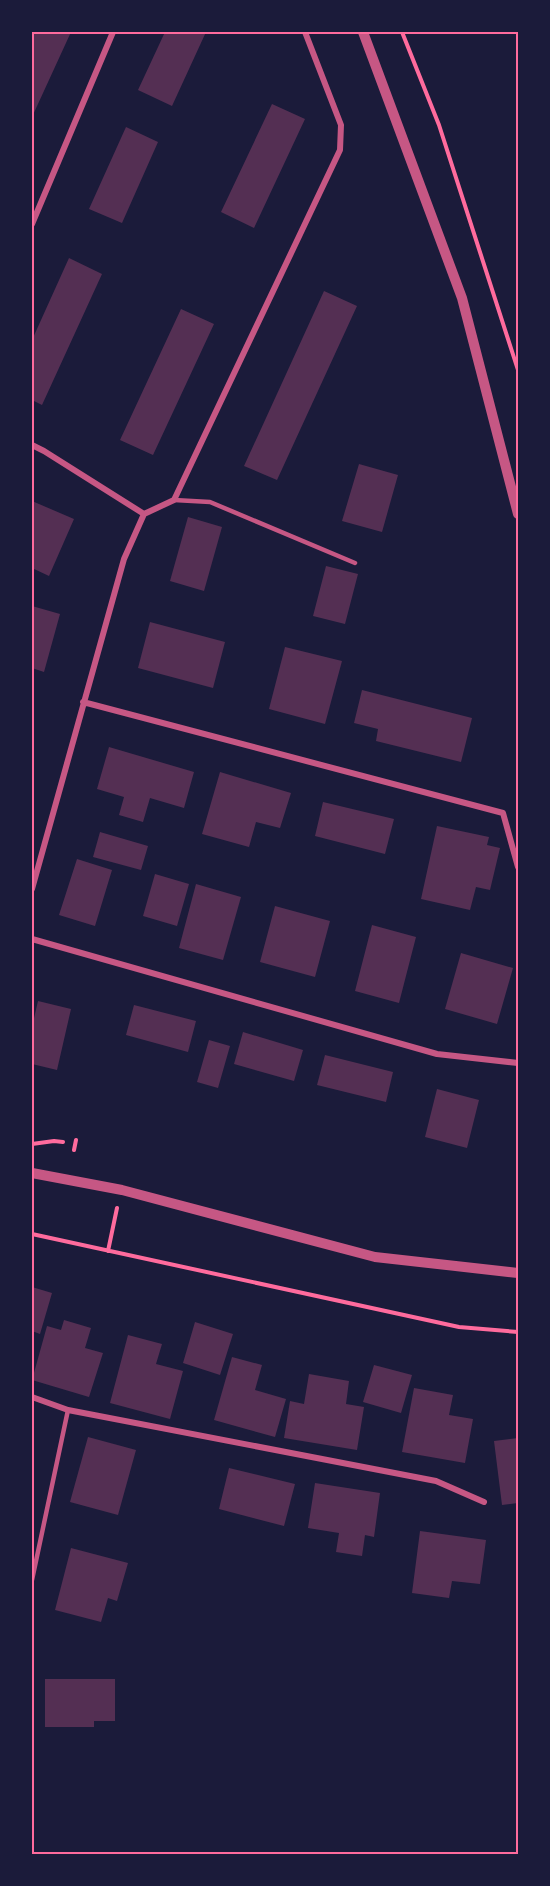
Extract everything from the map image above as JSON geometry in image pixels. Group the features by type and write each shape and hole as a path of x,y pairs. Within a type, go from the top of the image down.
{"street":[{"path":"32,224 113,32"},
{"path":"32,889 124,559 144,514 174,500 340,150 341,125 304,32"},
{"path":"363,32 462,298 519,514"},
{"path":"32,445 44,450 144,514"},
{"path":"83,702 503,813 519,867"},
{"path":"32,939 436,1054 519,1063"},
{"path":"32,1173 122,1190 375,1257 519,1273"},
{"path":"32,1397 68,1410 436,1480 484,1502"}],"lane":[{"path":"174,500 210,502 356,563"},
{"path":"32,1580 68,1410"}],"path":[{"path":"402,32 439,125 519,370"},
{"path":"32,1144 54,1140 63,1142"},
{"path":"74,1150 75,1140"},
{"path":"108,1251 116,1214"},
{"path":"32,1234 459,1327 519,1332"}],"building":[{"path":"33,32 71,32 32,117 32,34"},
{"path":"165,32 206,32 172,106 138,90"},
{"path":"272,104 305,119 254,228 221,212"},
{"path":"126,127 158,142 122,223 89,209"},
{"path":"69,258 102,274 42,405 32,400 32,340"},
{"path":"324,291 357,306 277,480 244,466"},
{"path":"181,309 214,324 153,455 120,440"},
{"path":"359,464 398,475 382,532 342,521"},
{"path":"32,501 74,519 49,576 32,568"},
{"path":"188,517 222,527 204,591 170,581"},
{"path":"326,566 358,574 345,624 313,616"},
{"path":"32,606 60,614 44,672 32,668"},
{"path":"150,622 225,642 213,688 138,668"},
{"path":"285,647 342,661 325,724 269,709"},
{"path":"362,690 472,718 461,762 376,741 378,729 354,723"},
{"path":"109,747 194,772 184,808 150,798 143,822 119,815 124,797 97,789"},
{"path":"220,772 291,793 280,828 256,822 249,847 202,834"},
{"path":"323,802 394,819 385,854 315,836"},
{"path":"437,826 489,837 487,845 500,848 490,890 476,887 470,910 421,899"},
{"path":"100,832 148,846 141,870 93,857"},
{"path":"77,859 112,870 95,926 59,915"},
{"path":"155,874 189,884 177,926 143,916"},
{"path":"196,884 241,897 223,960 179,948"},
{"path":"275,906 330,921 315,977 260,962"},
{"path":"372,925 416,937 399,1003 355,991"},
{"path":"461,953 513,968 497,1024 445,1009"},
{"path":"38,1001 71,1009 57,1070 32,1064 32,1027"},
{"path":"134,1005 196,1021 188,1052 126,1035"},
{"path":"243,1032 303,1050 294,1081 234,1064"},
{"path":"209,1040 230,1046 218,1088 197,1082"},
{"path":"325,1055 393,1072 386,1102 317,1085"},
{"path":"437,1089 479,1100 467,1148 425,1137"},
{"path":"32,1287 52,1293 40,1334 32,1331"},
{"path":"64,1320 91,1328 85,1348 103,1353 89,1397 32,1380 47,1326 61,1330"},
{"path":"195,1322 233,1334 220,1375 183,1363"},
{"path":"128,1335 162,1344 156,1364 183,1371 170,1419 110,1403"},
{"path":"232,1357 262,1365 255,1390 286,1399 275,1437 214,1420"},
{"path":"374,1365 412,1375 401,1413 363,1402"},
{"path":"309,1374 349,1381 346,1404 364,1407 357,1450 284,1438 290,1401 304,1404"},
{"path":"414,1388 453,1395 449,1415 473,1419 465,1463 402,1452"},
{"path":"88,1437 136,1450 118,1515 70,1502"},
{"path":"518,1438 518,1503 502,1505 494,1441"},
{"path":"229,1468 295,1484 284,1526 219,1509"},
{"path":"315,1483 380,1493 374,1537 365,1535 362,1556 336,1552 339,1533 308,1528"},
{"path":"420,1531 486,1540 480,1584 452,1581 449,1598 412,1593"},
{"path":"71,1548 128,1563 117,1601 108,1598 101,1622 55,1610"},
{"path":"45,1679 115,1679 115,1721 94,1721 94,1727 45,1727"}]}
